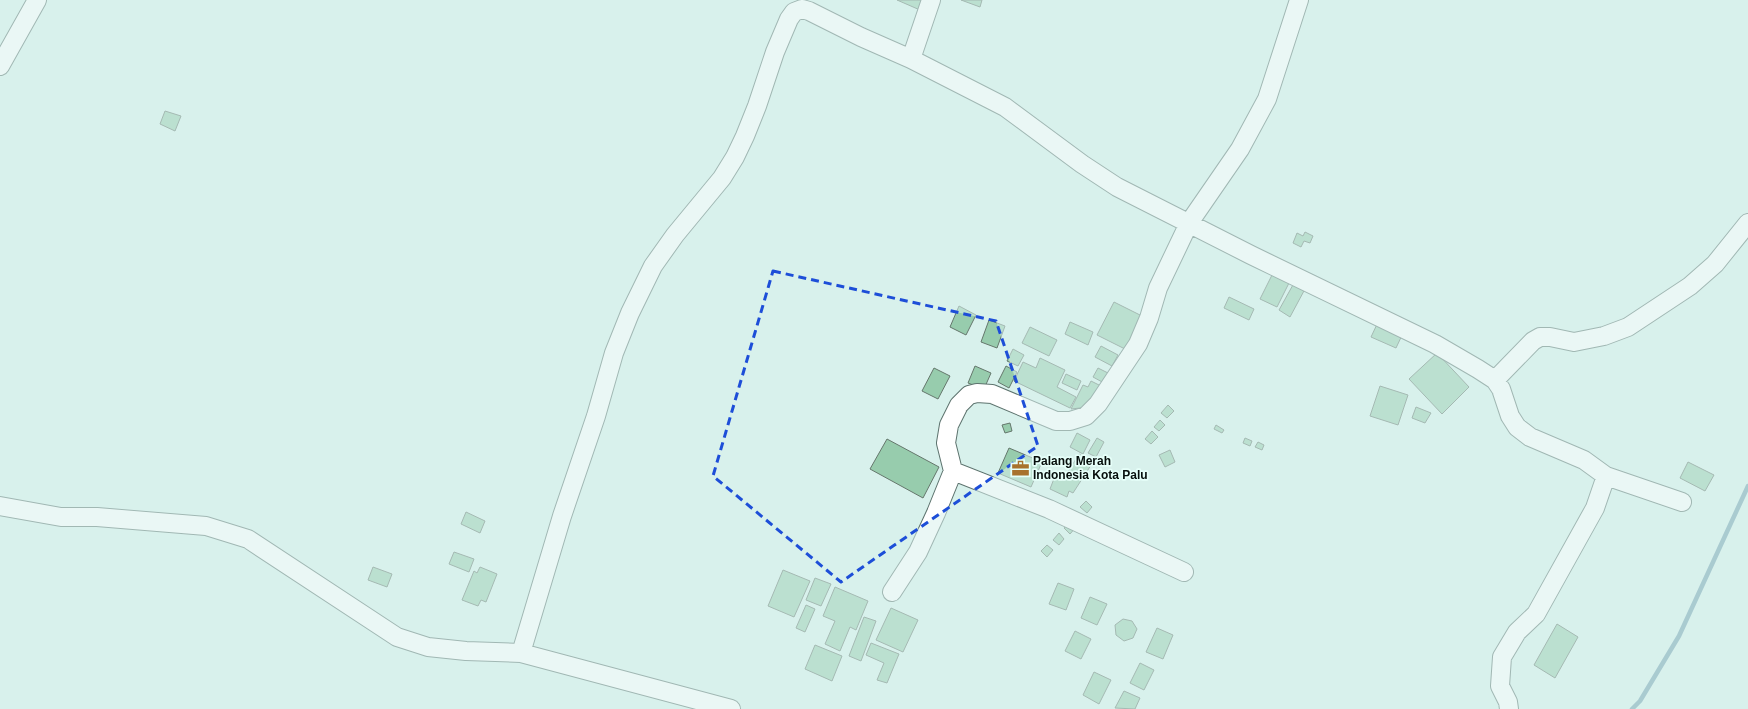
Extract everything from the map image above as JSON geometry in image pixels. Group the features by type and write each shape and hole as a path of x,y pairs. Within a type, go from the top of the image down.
{"street":[{"path":"0,66 37,0"},
{"path":"912,59 931,0"},
{"path":"892,592 918,552 953,471 946,443 949,425 959,404 969,394 992,394 1056,421 1070,421 1086,416 1098,404 1138,344 1149,318 1158,288 1189,223 1240,149 1267,99 1299,0"},
{"path":"521,653 562,516 596,416 614,353 630,313 653,266 675,235 722,178 735,157 758,106 775,52 789,19 794,12 802,9 912,59 1005,107 1082,164 1105,179 1251,255 1435,344 1495,380 1501,390 1510,416 1517,427 1530,437 1584,460 1606,476 1682,502"},
{"path":"1495,380 1533,341 1540,337 1550,337 1574,342 1604,336 1628,326 1690,286 1715,264 1748,223"},
{"path":"953,471 1049,509 1184,572"},
{"path":"1509,709 1508,702 1500,686 1502,657 1517,632 1536,614 1595,508 1606,476"},
{"path":"0,506 61,517 97,516 206,526 228,532 248,539 396,637 428,647 466,651 521,653 731,709"}],"highlighted area":[{"path":"773,271 996,321 1038,446 841,582 713,476"}],"building":[{"path":"897,0 925,0 920,10"},
{"path":"961,0 982,0 980,7"},
{"path":"165,111 181,116 175,131 160,124"},
{"path":"1305,232 1313,236 1310,243 1304,241 1301,247 1293,243 1297,233 1303,236"},
{"path":"1275,269 1292,277 1277,307 1260,299"},
{"path":"1294,283 1305,289 1290,317 1279,310"},
{"path":"1229,297 1254,309 1249,320 1224,308"},
{"path":"1114,302 1148,319 1131,352 1097,335"},
{"path":"959,306 976,315 966,335 950,327"},
{"path":"989,320 1005,326 997,348 981,342"},
{"path":"1379,320 1404,331 1396,348 1371,337"},
{"path":"1070,322 1093,332 1088,345 1065,334"},
{"path":"1030,327 1057,340 1049,356 1022,343"},
{"path":"1101,346 1118,355 1112,366 1095,357"},
{"path":"1013,349 1024,355 1018,366 1007,361"},
{"path":"1437,353 1469,387 1442,414 1409,379"},
{"path":"1040,358 1065,370 1057,387 1076,397 1070,408 1014,381 1023,362 1036,368"},
{"path":"975,366 991,373 984,389 968,383"},
{"path":"1006,366 1017,372 1009,388 998,382"},
{"path":"934,368 950,376 938,399 922,391"},
{"path":"1098,368 1108,373 1104,383 1093,377"},
{"path":"1066,374 1081,381 1077,390 1062,383"},
{"path":"1091,381 1103,387 1089,407 1071,409 1083,385 1088,387"},
{"path":"1380,386 1408,395 1398,425 1370,416"},
{"path":"1168,405 1174,411 1167,418 1161,413"},
{"path":"1416,407 1431,413 1425,423 1412,418"},
{"path":"1160,420 1165,425 1159,431 1154,427"},
{"path":"1010,423 1012,431 1005,433 1002,425"},
{"path":"1216,425 1224,430 1222,433 1214,429"},
{"path":"1152,431 1158,437 1151,444 1145,439"},
{"path":"1077,433 1090,440 1083,454 1070,447"},
{"path":"1097,438 1104,442 1096,457 1088,453"},
{"path":"1245,438 1252,441 1250,446 1243,443"},
{"path":"887,439 939,467 923,498 870,469"},
{"path":"1258,442 1264,445 1262,450 1255,447"},
{"name":"Palang Merah Indonesia Kota Palu","path":"1009,448 1042,462 1031,487 998,473"},
{"path":"1170,450 1175,462 1165,467 1159,455"},
{"path":"1079,454 1093,462 1073,493 1069,491 1067,497 1050,489 1055,476 1063,480"},
{"path":"1688,462 1714,475 1705,491 1680,478"},
{"path":"1086,501 1092,507 1087,513 1080,507"},
{"path":"466,512 485,521 480,533 461,524"},
{"path":"1071,520 1077,526 1070,534 1064,528"},
{"path":"1059,533 1064,539 1059,545 1053,540"},
{"path":"1047,545 1053,550 1047,557 1041,551"},
{"path":"454,552 474,559 469,572 449,564"},
{"path":"373,567 392,574 387,587 368,580"},
{"path":"480,567 497,574 486,602 481,600 478,606 462,600 474,571 477,573"},
{"path":"783,570 810,581 794,617 768,606"},
{"path":"815,578 831,584 821,606 806,600"},
{"path":"1058,583 1074,589 1066,610 1049,604"},
{"path":"835,587 868,601 856,630 850,627 840,651 825,644 835,621 823,616"},
{"path":"1090,597 1107,604 1097,625 1081,618"},
{"path":"806,605 815,609 805,632 796,628"},
{"path":"891,608 918,620 903,652 876,640"},
{"path":"864,617 876,621 861,661 849,656"},
{"path":"1123,619 1132,621 1137,629 1133,638 1124,641 1116,635 1115,625"},
{"path":"1557,624 1578,637 1555,678 1534,665"},
{"path":"1157,628 1173,635 1163,659 1146,652"},
{"path":"1075,631 1091,639 1081,659 1065,651"},
{"path":"871,643 899,654 887,683 877,680 884,663 866,655"},
{"path":"815,645 842,656 832,681 805,669"},
{"path":"1140,663 1154,670 1144,690 1130,683"},
{"path":"1094,672 1111,680 1099,704 1083,695"},
{"path":"1124,691 1140,698 1135,709 1115,708"}],"waterway":[{"path":"1632,709 1640,701 1679,636 1748,486"}],"place":[{"name":"Palang Merah Indonesia Kota Palu","path":"1020,468"}]}
